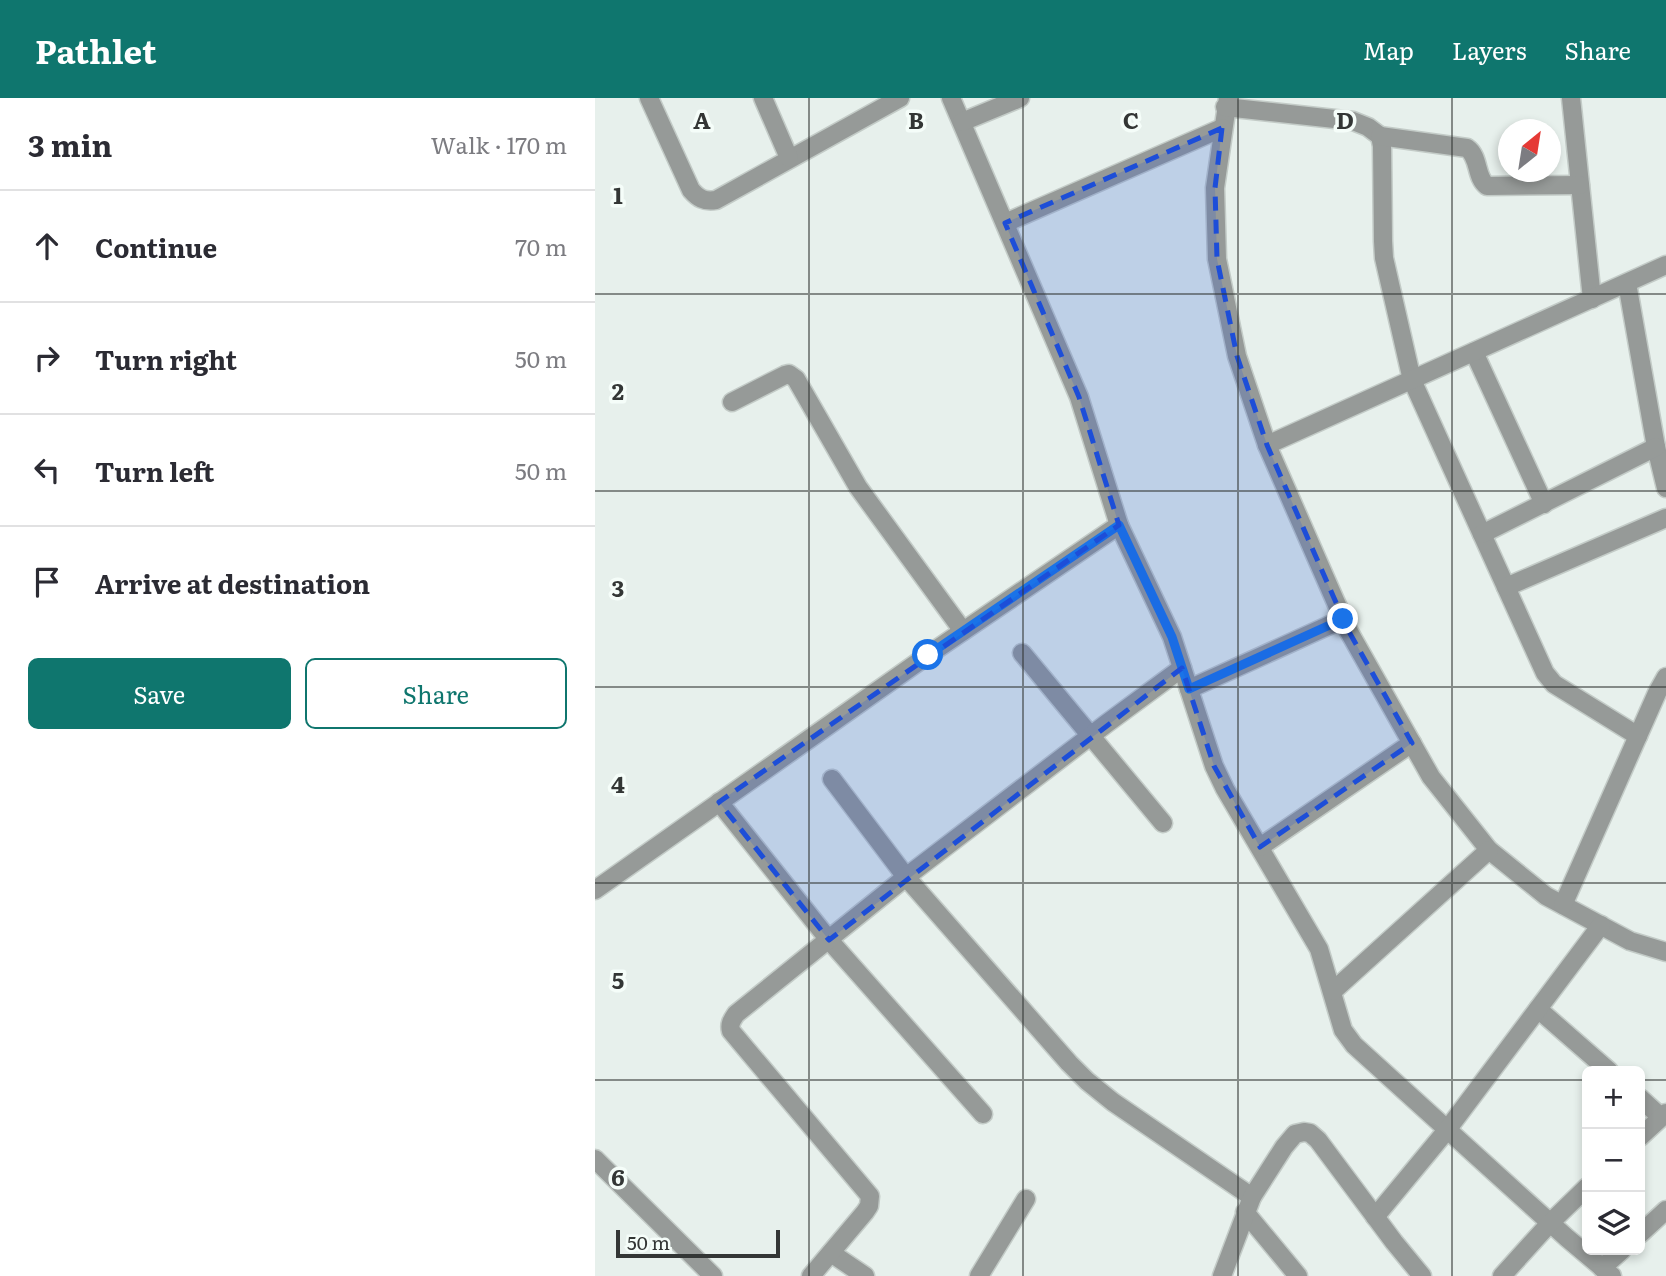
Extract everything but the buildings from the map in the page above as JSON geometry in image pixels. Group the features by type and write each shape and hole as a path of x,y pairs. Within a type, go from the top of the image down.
{"street":[{"path":"649,98 691,190 698,198 709,201 716,200 900,98"},
{"path":"763,98 789,158"},
{"path":"951,98 1079,397 1119,525 1172,637 1214,766 1319,949 1343,1030 1349,1040 1447,1130 1607,1272 1619,1255"},
{"path":"962,122 1020,98"},
{"path":"1571,98 1592,299"},
{"path":"1580,186 1487,186 1482,182 1472,152 1467,148 1380,136 1353,121 1226,102 1215,188 1217,259 1237,356 1267,445 1343,619 1431,777 1489,850 1546,896 1630,941 1666,952"},
{"path":"1005,223 1222,128"},
{"path":"1380,136 1384,258 1412,380 1549,679 1638,736"},
{"path":"1267,445 1666,265"},
{"path":"1627,283 1656,447 1666,488"},
{"path":"1474,352 1545,504"},
{"path":"733,402 785,375 789,374 796,379 858,487 963,631"},
{"path":"1482,534 1656,447"},
{"path":"1506,587 1666,518"},
{"path":"595,890 963,631 1119,525"},
{"path":"1189,689 1343,619"},
{"path":"1022,653 1163,823"},
{"path":"811,1276 869,1206 870,1196 731,1031 730,1026 736,1014 906,877 1182,668"},
{"path":"1563,905 1666,677"},
{"path":"1259,847 1412,743"},
{"path":"831,779 906,877 1069,1063 1087,1081 1249,1205 1298,1276"},
{"path":"719,802 829,940 983,1114"},
{"path":"1333,991 1489,850"},
{"path":"1375,1217 1447,1130 1601,926"},
{"path":"1538,1009 1603,1066"},
{"path":"1645,1102 1663,1115 1645,1132"},
{"path":"1222,1276 1249,1205 1284,1147 1295,1134 1304,1132 1310,1133 1318,1140 1422,1276"},
{"path":"595,1159 713,1276"},
{"path":"1502,1276 1582,1192"},
{"path":"980,1276 1026,1199"},
{"path":"1645,1229 1666,1210"},
{"path":"831,1252 865,1276"}],"highlighted area":[{"path":"1222,128 1215,188 1217,259 1237,356 1267,445 1348,630 1412,743 1260,847 1214,766 1182,668 829,940 719,802 1119,525 1079,397 1005,223"}],"route":[{"path":"928,655 1119,525 1172,637 1189,689 1343,619"}]}
